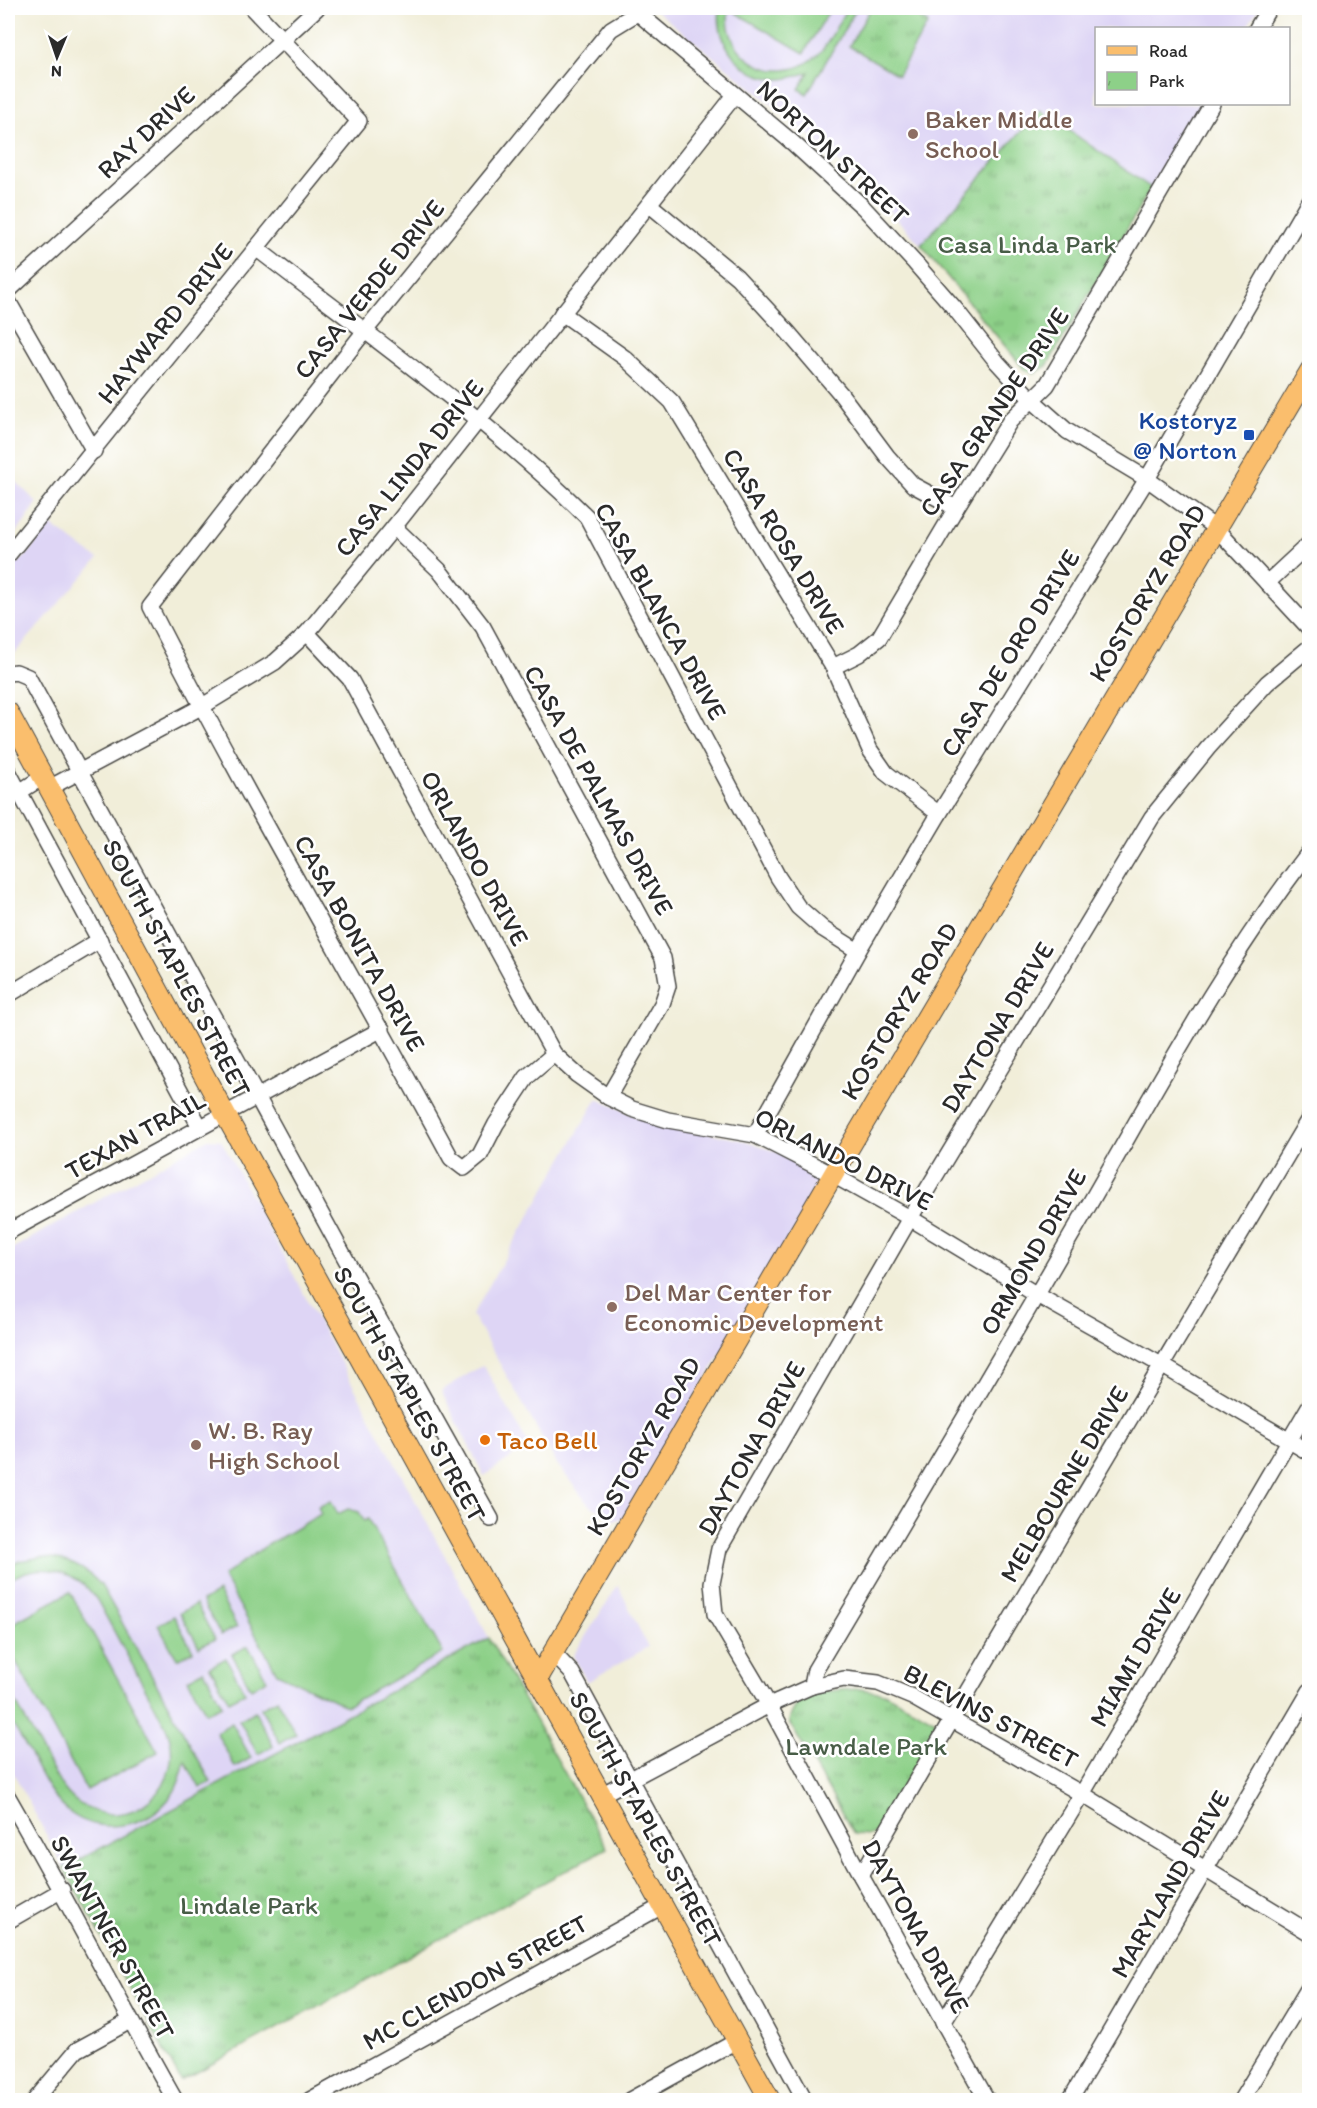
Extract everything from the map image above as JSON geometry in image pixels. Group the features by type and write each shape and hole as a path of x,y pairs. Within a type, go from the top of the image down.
{"main road":[{"name":"KOSTORYZ ROAD","path":"537,1680 832,1175 1310,371"},
{"name":"SOUTH STAPLES STREET","path":"8,712 225,1114 770,2100"}],"street":[{"path":"252,8 282,39"},
{"name":"RAY DRIVE","path":"8,291 317,8"},
{"path":"1258,27 1269,8"},
{"name":"NORTON STREET","path":"635,10 794,143 863,207 915,263 997,362 1032,400 1067,431 1146,479 1217,529 1310,628"},
{"name":"CASA VERDE DRIVE","path":"150,607 364,332 611,29 635,10"},
{"name":"HAYWARD DRIVE","path":"8,555 359,121 282,39"},
{"name":"CASA LINDA DRIVE","path":"13,795 80,771 201,707 275,662 307,633 650,205 735,94"},
{"name":"CASA GRANDE DRIVE","path":"833,667 860,654 879,638 1010,421 1047,385 1211,105"},
{"name":"CASA DE ORO DRIVE","path":"755,1135 858,951 939,814 1146,479 1310,199"},
{"path":"650,205 737,277 840,393 887,456 913,485 956,507"},
{"name":"CASA BLANCA DRIVE","path":"256,248 479,420 543,474 587,517 778,877 798,908 823,929 858,951"},
{"path":"8,301 94,451"},
{"name":"CASA ROSA DRIVE","path":"562,313 625,358 672,402 833,667 870,750 886,773 939,814"},
{"name":"CASA DE PALMAS DRIVE","path":"394,527 439,570 483,627 663,958 668,986 662,1004 608,1097"},
{"path":"1268,583 1310,543"},
{"name":"CASA BONITA DRIVE","path":"150,607 201,707 382,1029 451,1158 464,1168 480,1155 496,1124 527,1077 554,1053"},
{"name":"ORLANDO DRIVE","path":"307,633 350,679 554,1053 577,1075 608,1097 632,1109 668,1119 755,1135 910,1218 1037,1295 1310,1453"},
{"name":"DAYTONA DRIVE","path":"987,2100 861,1876 769,1705 715,1614 712,1583 719,1549 910,1218 1152,817 1208,748 1267,682 1310,647"},
{"path":"8,674 16,672 28,677 355,1276 491,1519"},
{"path":"8,771 13,795 100,940 200,1127"},
{"name":"ORMOND DRIVE","path":"812,1686 815,1670 1037,1295 1227,966 1272,900 1310,851"},
{"path":"8,995 100,940"},
{"name":"TEXAN TRAIL","path":"8,1232 382,1029"},
{"name":"MELBOURNE DRIVE","path":"861,1876 951,1719 1310,1117"},
{"name":"MIAMI DRIVE","path":"943,2023 1082,1794 1310,1405"},
{"path":"553,1653 572,1672 805,2100"},
{"name":"BLEVINS STREET","path":"601,1795 769,1705 812,1686 844,1679 878,1683 912,1697 1082,1794 1310,1933"},
{"name":"MARYLAND DRIVE","path":"1070,2100 1310,1691"},
{"name":"SWANTNER STREET","path":"8,1797 62,1890 130,2021 175,2100"},
{"path":"8,1921 62,1890"},
{"name":"MC CLENDON STREET","path":"310,2100 664,1905"},
{"path":"1241,2100 1310,1986"},
{"path":"35,2100 77,2050 130,2021"},
{"path":"630,2100 737,2041"}],"shaded area":[{"name":"Baker Middle School","path":"653,8 1259,8 1247,27 1095,27 1095,105 1200,105 1151,188 1040,110 921,245 877,198 817,141"},
{"path":"8,473 37,503 8,541"},
{"path":"50,524 98,559 8,661 8,571 26,556"},
{"name":"Del Mar Center for Economic Development","path":"597,1099 648,1121 746,1141 777,1152 819,1173 823,1181 623,1519 614,1520 588,1504 557,1464 472,1315"},
{"name":"W. B. Ray High School","path":"208,1139 221,1140 489,1638 64,1868 8,1763 8,1251"},
{"path":"483,1365 529,1445 484,1476 441,1391"},
{"path":"618,1585 648,1647 587,1682 573,1656"}],"green space":[{"path":"720,8 729,8 729,25 733,40 742,53 754,63 783,70 799,67 814,58 828,41 847,8 857,8 807,94 799,89 809,72 778,79 765,77 742,65 726,45 722,34"},
{"path":"740,8 831,8 804,53 736,13"},
{"path":"871,8 902,8 928,23 898,75 849,46"},
{"name":"Casa Linda Park","path":"1040,110 1151,188 1047,366 1035,373 1025,370 921,245"},
{"path":"331,1501 338,1514 348,1509 359,1512 364,1521 368,1519 443,1653 346,1706 277,1673 223,1576 266,1546 321,1514 318,1507"},
{"path":"42,1557 59,1559 74,1565 88,1573 101,1585 211,1782 200,1788 185,1761 177,1787 162,1806 150,1815 124,1825 109,1826 82,1820 69,1812 55,1797 8,1715 8,1688 61,1784 77,1802 97,1812 117,1814 135,1809 151,1799 163,1784 170,1766 171,1746 165,1725 97,1600 88,1589 79,1581 56,1571 32,1571 8,1581 8,1567 19,1561"},
{"path":"70,1592 158,1752 87,1791 8,1647 8,1626"},
{"path":"218,1592 237,1627 221,1635 202,1601"},
{"path":"196,1604 215,1639 199,1647 180,1613"},
{"path":"174,1616 193,1651 177,1659 158,1625"},
{"name":"Lindale Park","path":"489,1638 607,1848 181,2081 64,1868"},
{"path":"248,1646 267,1680 251,1689 232,1654"},
{"path":"226,1658 245,1693 229,1701 210,1667"},
{"path":"204,1670 222,1705 206,1713 188,1679"},
{"name":"Lawndale Park","path":"860,1689 884,1693 934,1720 938,1734 882,1830 870,1835 854,1834 789,1722 793,1711 807,1697 826,1691"},
{"path":"277,1699 296,1734 280,1743 261,1708"},
{"path":"255,1711 273,1746 258,1754 239,1720"},
{"path":"232,1723 251,1758 235,1767 216,1732"}],"place":[{"name":"Baker Middle School","path":"913,134"},
{"name":"Kostoryz @ Norton","path":"1249,435"},
{"name":"Del Mar Center for Economic Development","path":"612,1307"},
{"name":"Taco Bell","path":"485,1440"},
{"name":"W. B. Ray High School","path":"196,1445"}]}
